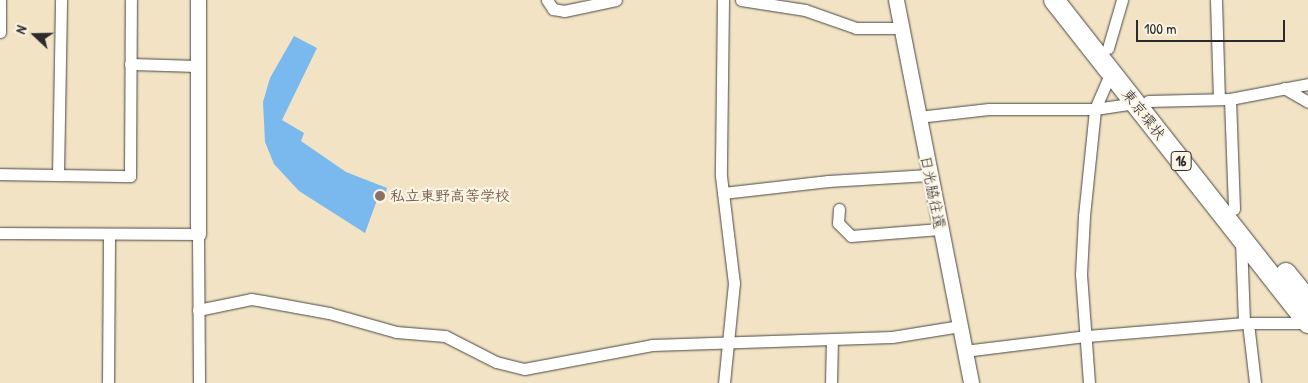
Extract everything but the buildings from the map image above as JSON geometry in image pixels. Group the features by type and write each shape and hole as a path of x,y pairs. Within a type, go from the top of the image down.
{"highway":[{"name":"東京環状","path":"1054,0 1111,72 1141,102 1234,209 1308,300"},
{"name":"東京環状","path":"1072,0 1108,48 1141,102 1241,238 1308,323"}],"main road":[{"path":"198,0 198,234"},
{"name":"日光脇往還","path":"896,0 971,383"}],"street":[{"path":"0,0 0,32"},
{"path":"58,175 61,0"},
{"path":"0,174 130,176 131,0"},
{"path":"547,0 553,9 564,11 616,0"},
{"path":"723,0 723,192 734,283 724,383"},
{"path":"741,0 778,2 856,28 900,28"},
{"path":"1108,48 1122,0"},
{"path":"1216,0 1234,209"},
{"path":"130,64 199,66"},
{"path":"1089,383 1081,274 1095,108 1111,72"},
{"path":"918,117 989,109 1095,108 1141,102 1224,99 1308,84"},
{"path":"1284,88 1308,102"},
{"path":"723,192 828,180 929,175"},
{"path":"839,209 838,223 851,236 940,229"},
{"path":"0,233 198,234 199,383"},
{"path":"108,383 109,234"},
{"path":"1241,238 1246,323 1255,383"},
{"path":"198,310 251,299 263,301 329,313 396,332 445,336 496,362 524,369 652,345 892,337 960,326"},
{"path":"964,351 1086,336 1246,323 1308,323"},
{"path":"831,383 832,340"}],"water":[{"path":"294,36 317,48 282,120 304,133 301,141 346,172 387,188 383,201 377,200 365,233 299,191 274,164 265,142 263,102 270,78"}],"place":[{"name":"私立東野高等学校","path":"380,196"}]}
